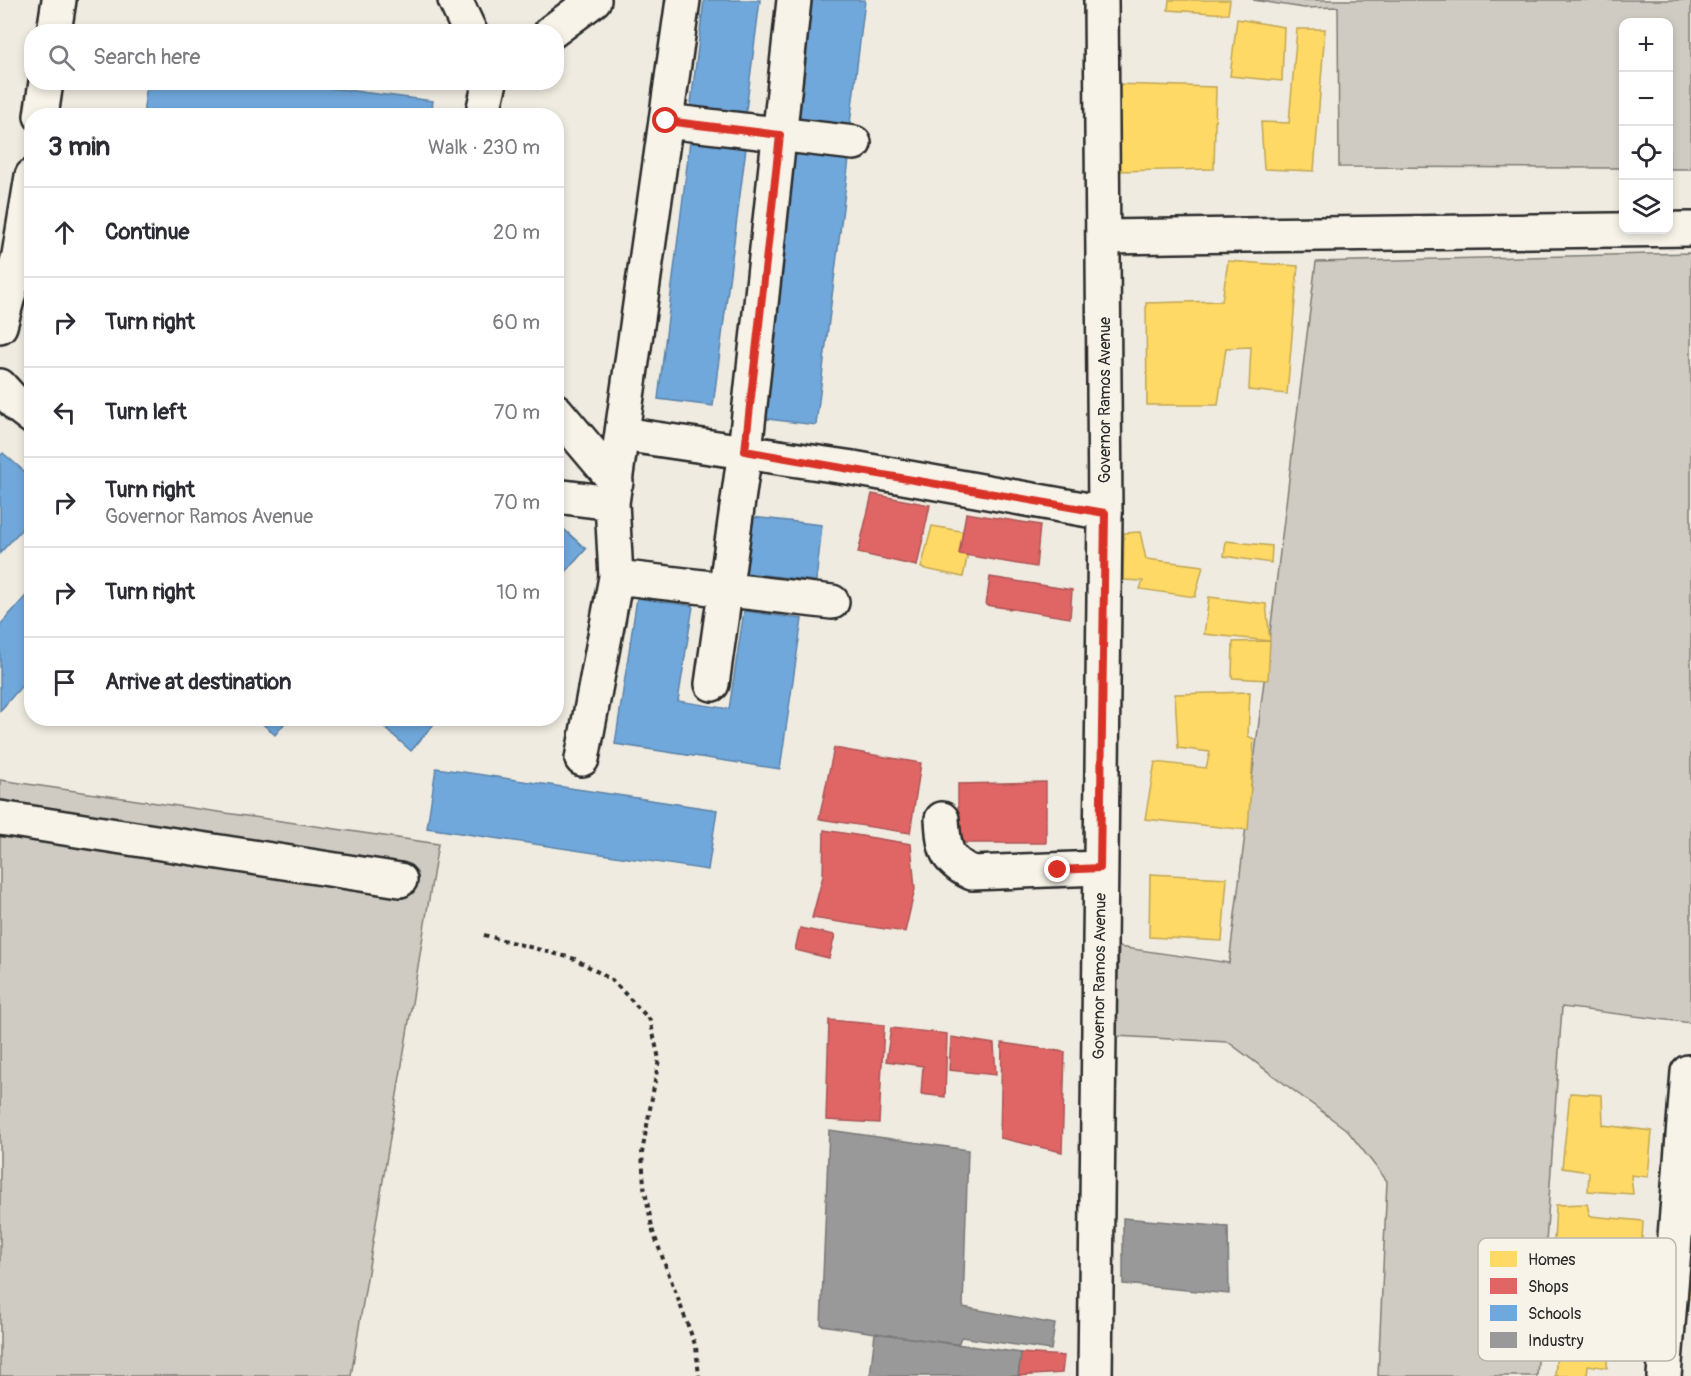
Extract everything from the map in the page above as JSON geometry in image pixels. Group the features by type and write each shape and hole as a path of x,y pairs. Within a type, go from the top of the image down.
{"main road":[{"path":"55,24 59,0"},
{"path":"455,0 466,24"},
{"path":"561,24 594,0"},
{"path":"582,759 616,577 614,493 683,0"},
{"path":"712,684 745,451 794,0"},
{"name":"Governor Ramos Avenue","path":"1095,1376 1105,513 1101,0"},
{"path":"42,108 45,90"},
{"path":"484,108 488,90"},
{"path":"666,121 854,143"},
{"path":"0,326 19,255 24,225"},
{"path":"1104,237 1691,229"},
{"path":"0,386 24,411"},
{"path":"564,422 614,493"},
{"path":"622,434 745,451 1105,513"},
{"path":"564,496 614,493"},
{"path":"616,577 832,602"},
{"path":"0,818 400,880"},
{"path":"942,819 944,848 958,867 972,873 1100,868"},
{"path":"1675,1238 1688,1072"},
{"path":"1664,1376 1665,1361"}],"path":[{"path":"484,935 575,958 612,980 650,1020 659,1059 642,1154 644,1186 653,1232 696,1347 699,1376"}],"shaded area":[{"path":"1253,0 1691,0 1691,169 1673,169 1673,18 1619,18 1619,168 1339,167 1338,7 1304,8"},
{"path":"1691,253 1691,1023 1562,1007 1546,1238 1478,1238 1478,1361 1538,1361 1537,1376 1378,1376 1387,1181 1347,1130 1228,1042 1115,1036 1119,947 1229,963 1316,262"},
{"path":"0,780 438,844 351,1376 0,1376"}],"building: Homes":[{"path":"1169,0 1230,0 1228,14 1168,10"},
{"path":"1237,19 1284,27 1282,81 1230,76"},
{"path":"1297,29 1325,29 1314,171 1264,169 1261,122 1289,123"},
{"path":"1114,84 1216,87 1214,169 1115,171"},
{"path":"1228,261 1298,266 1287,394 1249,390 1251,347 1226,348 1218,405 1147,405 1146,303 1222,301"},
{"path":"932,526 972,533 963,577 921,568"},
{"path":"1140,532 1146,559 1203,566 1195,597 1140,589 1143,581 1123,580 1124,533"},
{"path":"1226,541 1272,546 1271,563 1224,556"},
{"path":"1209,597 1266,604 1270,641 1204,634"},
{"path":"1270,641 1268,680 1232,678 1233,642"},
{"path":"1250,692 1248,736 1254,739 1248,830 1145,819 1155,762 1206,768 1210,752 1178,748 1175,694"},
{"path":"1150,874 1227,878 1222,941 1149,937"},
{"path":"1570,1093 1602,1095 1603,1125 1652,1131 1648,1177 1631,1175 1633,1194 1588,1191 1589,1172 1562,1168"},
{"path":"1587,1204 1590,1216 1643,1221 1642,1238 1554,1238 1556,1205"},
{"path":"1685,1261 1691,1261 1691,1299 1685,1298"},
{"path":"1556,1361 1607,1361 1607,1368 1588,1365 1587,1376 1555,1376"}],"building: Shops":[{"path":"872,494 930,505 917,566 858,553"},
{"path":"966,513 1040,525 1036,567 959,554"},
{"path":"990,577 1072,590 1070,618 986,605"},
{"path":"834,748 921,763 910,833 819,819"},
{"path":"1046,782 1046,843 958,843 958,784"},
{"path":"824,830 911,844 915,889 905,932 812,918 823,876"},
{"path":"800,928 835,935 829,958 795,950"},
{"path":"829,1020 884,1025 879,1123 826,1120"},
{"path":"891,1028 947,1034 945,1097 921,1094 923,1066 886,1061"},
{"path":"951,1037 994,1044 996,1075 949,1070"},
{"path":"1002,1043 1065,1052 1062,1152 1000,1138"},
{"path":"1021,1353 1064,1356 1062,1373 1018,1376"}],"building: Schools":[{"path":"704,0 760,0 745,118 690,111"},
{"path":"809,0 865,0 849,132 794,125"},
{"path":"146,90 346,90 433,101 432,108 144,108"},
{"path":"691,133 747,140 713,406 658,399"},
{"path":"793,152 849,159 816,425 760,418"},
{"path":"3,453 24,471 24,527 0,553 0,456"},
{"path":"752,517 822,525 816,581 746,573"},
{"path":"564,529 586,549 564,574"},
{"path":"24,598 24,683 0,711 0,625"},
{"path":"637,598 693,606 678,701 729,709 744,611 802,619 780,769 615,744"},
{"path":"265,726 282,726 275,735"},
{"path":"383,726 432,726 411,751"},
{"path":"436,768 717,810 708,870 427,828"}],"building: Industry":[{"path":"829,1130 968,1150 963,1307 1055,1324 1051,1350 961,1337 958,1345 821,1325"},
{"path":"1123,1218 1228,1227 1229,1294 1123,1284"},
{"path":"875,1333 1021,1353 1018,1376 870,1376"}],"route":[{"path":"666,121 780,135 745,451 1105,513 1100,868 1058,870"}]}
